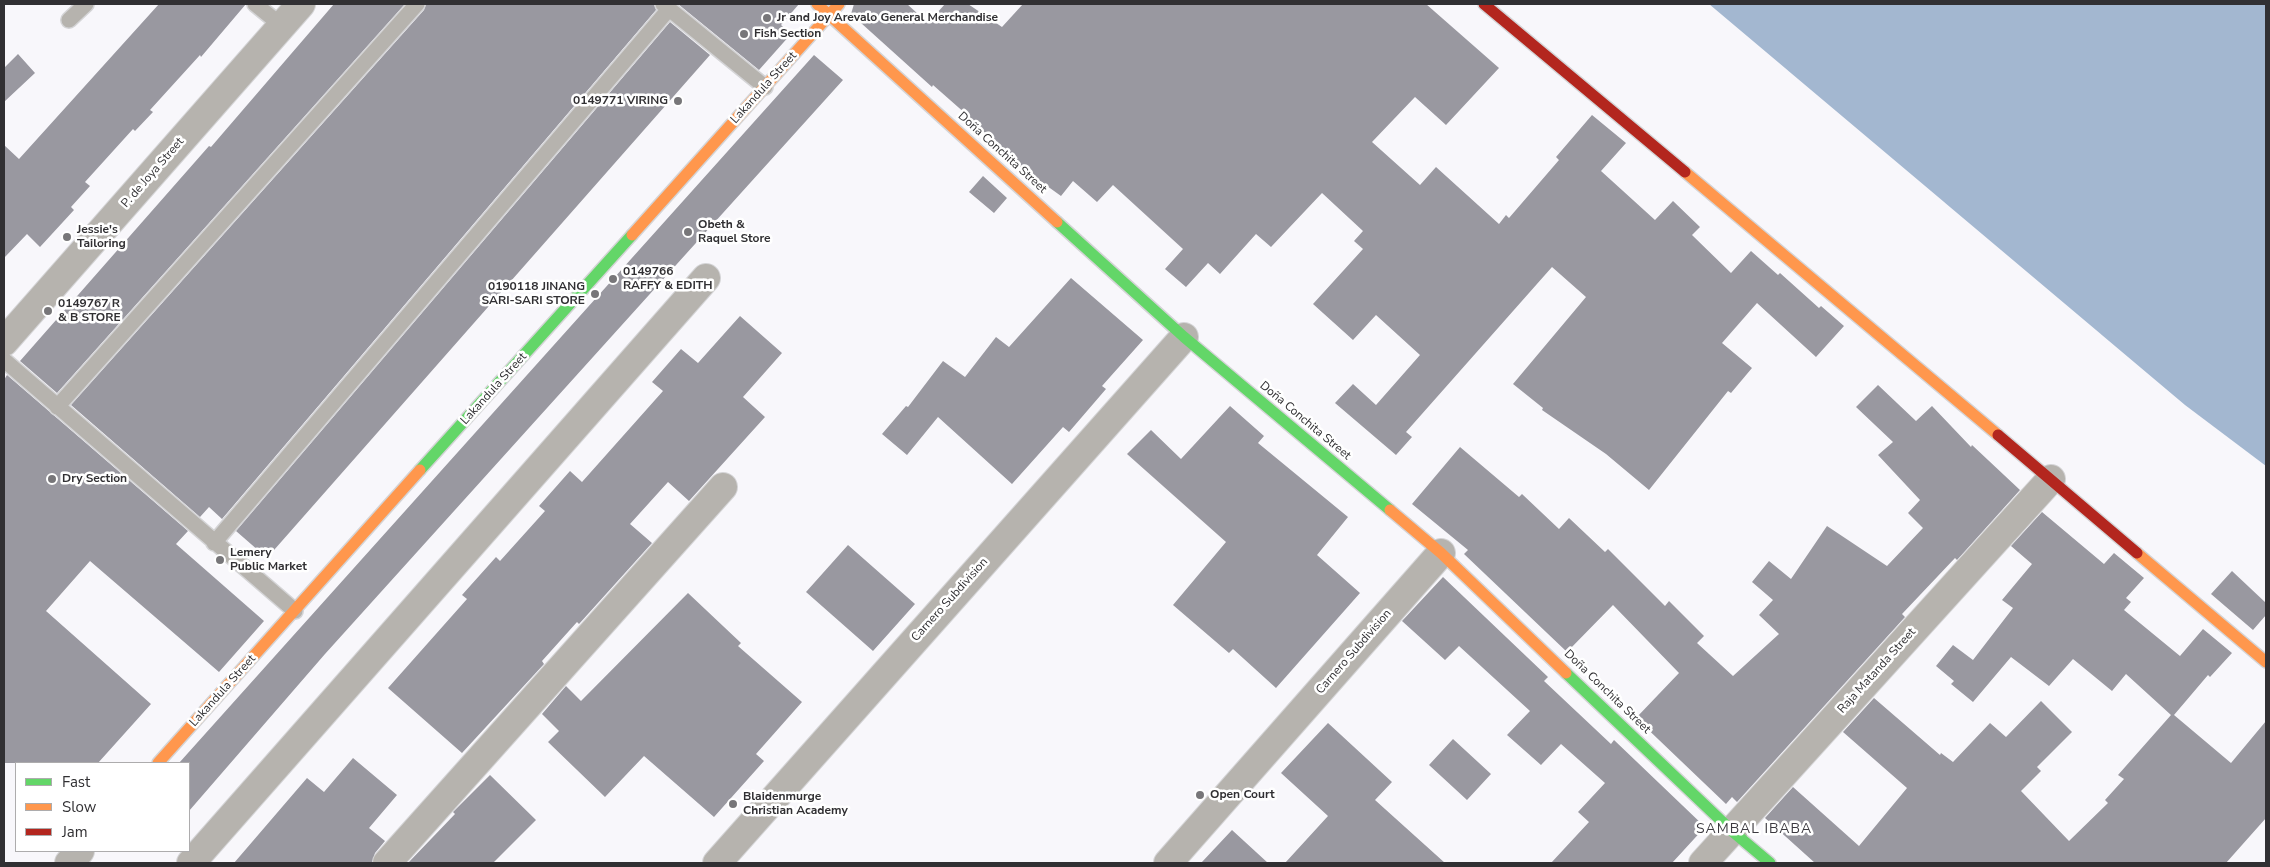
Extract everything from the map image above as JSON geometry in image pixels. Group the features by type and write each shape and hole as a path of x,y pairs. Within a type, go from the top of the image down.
{"street":[{"name":"P. de Joya Street","path":"4,342 301,4"},
{"name":"Doña Conchita Street","path":"818,4 1184,337 1442,553 1732,831 1770,863"},
{"name":"Lakandula Street","path":"159,762 839,4"},
{"path":"1484,4 2051,479 2266,662"},
{"path":"191,863 706,278"},
{"name":"Carnero Subdivision","path":"717,863 1184,337"},
{"name":"Raja Matanda Street","path":"1703,863 2051,479"},
{"path":"387,863 723,487"},
{"name":"Carnero Subdivision","path":"1168,863 1442,553"},
{"path":"68,863 79,852"}],"lane":[{"path":"69,20 86,4"},
{"path":"255,4 282,26"},
{"path":"57,407 416,4"},
{"path":"214,543 666,6 765,87"},
{"path":"4,360 295,611"}],"water":[{"path":"1709,4 2266,4 2266,466 2185,405"}],"building":[{"path":"159,4 246,4 201,57 200,55 150,110 153,112 135,131 133,129 85,182 90,186 71,207 74,210 40,247 27,234 4,258 4,145 19,159"},
{"path":"334,4 405,4 57,393 20,361 209,146 211,147"},
{"path":"426,4 654,4 656,10 222,519 209,507 200,517 71,405 424,10"},
{"name":"Fish Section","path":"678,4 799,4 781,25 791,34 759,70"},
{"path":"854,4 907,4 928,23 945,4 968,4 1002,27 1023,4 1426,4 1499,68 1446,125 1415,97 1372,142 1420,185 1436,167 1499,224 1506,215 1509,218 1559,160 1556,157 1592,115 1626,143 1601,171 1655,220 1673,201 1700,227 1692,235 1731,273 1751,251 1778,275 1780,273 1819,308 1821,306 1844,326 1816,357 1757,303 1722,343 1752,368 1731,393 1728,391 1649,490 1606,454 1542,410 1543,408 1513,384 1586,297 1552,267 1406,432 1412,437 1396,455 1335,403 1353,384 1376,405 1420,355 1376,315 1353,340 1313,304 1363,249 1354,241 1363,231 1322,193 1271,247 1256,234 1220,274 1208,263 1186,287 1165,269 1183,249 1113,185 1097,202 1073,181 1061,196 1028,174 997,146 999,144 974,124 975,122 933,85 932,87 851,14"},
{"path":"670,22 710,55 267,558 236,531"},
{"path":"18,54 35,73 4,102 4,68"},
{"path":"814,55 843,80 325,654 190,810 190,762 180,762"},
{"path":"983,176 1007,198 994,213 969,192"},
{"path":"1071,278 1143,340 1102,386 1106,389 1069,432 1063,427 1012,484 938,417 907,455 882,434 906,406 908,407 943,361 965,377 996,337 1009,347"},
{"path":"740,316 782,353 743,397 765,417 689,501 668,482 630,524 652,543 579,624 577,622 542,661 544,664 462,753 388,688 467,599 462,595 496,557 500,561 545,511 539,506 570,471 582,482 663,391 652,382 681,349 698,363"},
{"path":"7,375 188,531 176,544 264,621 219,672 90,561 46,611 151,704 99,762 4,763 4,380"},
{"path":"1878,385 1916,421 1932,406 1971,447 1972,445 2020,490 1957,560 1955,558 1902,614 1905,617 1737,802 1732,797 1726,804 1636,718 1679,673 1613,605 1567,652 1464,554 1468,550 1412,504 1460,447 1519,497 1522,494 1559,529 1569,518 1605,552 1608,549 1665,606 1669,601 1704,636 1697,643 1733,676 1779,634 1759,615 1773,600 1752,582 1769,561 1791,579 1827,526 1887,566 1923,528 1908,513 1920,500 1878,455 1893,442 1856,407"},
{"path":"1230,406 1264,436 1258,443 1348,517 1317,555 1360,593 1276,688 1233,649 1229,653 1173,605 1226,542 1127,454 1151,430 1181,459"},
{"path":"2042,512 2104,564 2114,553 2144,578 2126,598 2131,602 2124,610 2180,656 2203,629 2232,653 2210,677 2208,675 2174,715 2231,763 2266,721 2266,818 2226,863 1815,863 1765,818 1793,787 1859,846 1907,788 1843,732 1874,698 1940,755 1941,753 1953,762 1990,723 2006,737 2041,701 2072,732 2037,767 2041,771 2021,791 2069,841 2108,803 2105,800 2124,779 2118,775 2171,715 2126,674 2112,691 2073,659 2049,686 2011,657 1973,702 1951,684 1954,681 1936,666 1953,645 1973,660 2013,608 2002,600 2032,564 2011,546"},
{"path":"848,545 915,604 873,651 806,592"},
{"path":"2232,571 2266,603 2266,615 2253,630 2211,594"},
{"path":"1443,577 1548,677 1544,681 1611,744 1614,740 1705,827 1672,863 1551,863 1589,822 1578,812 1605,783 1561,744 1541,765 1507,735 1530,711 1459,646 1445,660 1402,621"},
{"path":"688,593 741,643 738,646 802,702 756,754 764,761 714,817 644,756 605,797 548,742 559,731 542,714 566,686 581,701"},
{"path":"1328,723 1392,782 1375,800 1445,863 1285,863 1328,816 1281,773"},
{"path":"1453,739 1491,774 1467,800 1429,765"},
{"path":"353,758 397,795 369,828 385,841 375,853 372,863 234,863 307,778 324,792"},
{"path":"490,775 536,820 493,863 408,863 455,814 453,812"},
{"path":"1232,830 1268,863 1201,863"}],"traffic: fast":[{"path":"1057,222 1184,337 1390,510"},
{"path":"420,470 632,235"},
{"path":"1566,673 1732,831 1770,863"}],"traffic: slow":[{"path":"817,4 1057,222"},
{"path":"632,235 839,4"},
{"path":"1685,172 1998,435"},
{"path":"159,762 420,470"},
{"path":"1390,510 1441,553 1566,673"},
{"path":"2137,553 2266,662"}],"traffic: jam":[{"path":"1484,4 1685,172"},
{"path":"1998,435 2137,553"}],"place":[{"name":"Jr and Joy Arevalo General Merchandise","path":"767,18"},
{"name":"Fish Section","path":"744,34"},
{"name":"0149771 VIRING","path":"678,101"},
{"name":"Obeth & Raquel Store","path":"688,232"},
{"name":"Jessie's Tailoring","path":"67,237"},
{"name":"0149766 RAFFY & EDITH","path":"613,279"},
{"name":"0190118 JINANG SARI-SARI STORE","path":"595,294"},
{"name":"0149767 R & B STORE","path":"48,311"},
{"name":"Dry Section","path":"52,479"},
{"name":"Lemery Public Market","path":"220,560"},
{"name":"Open Court","path":"1200,795"},
{"name":"Blaidenmurge Christian Academy","path":"733,804"}],"district":[{"name":"SAMBAL IBABA","path":"1754,830"}]}
